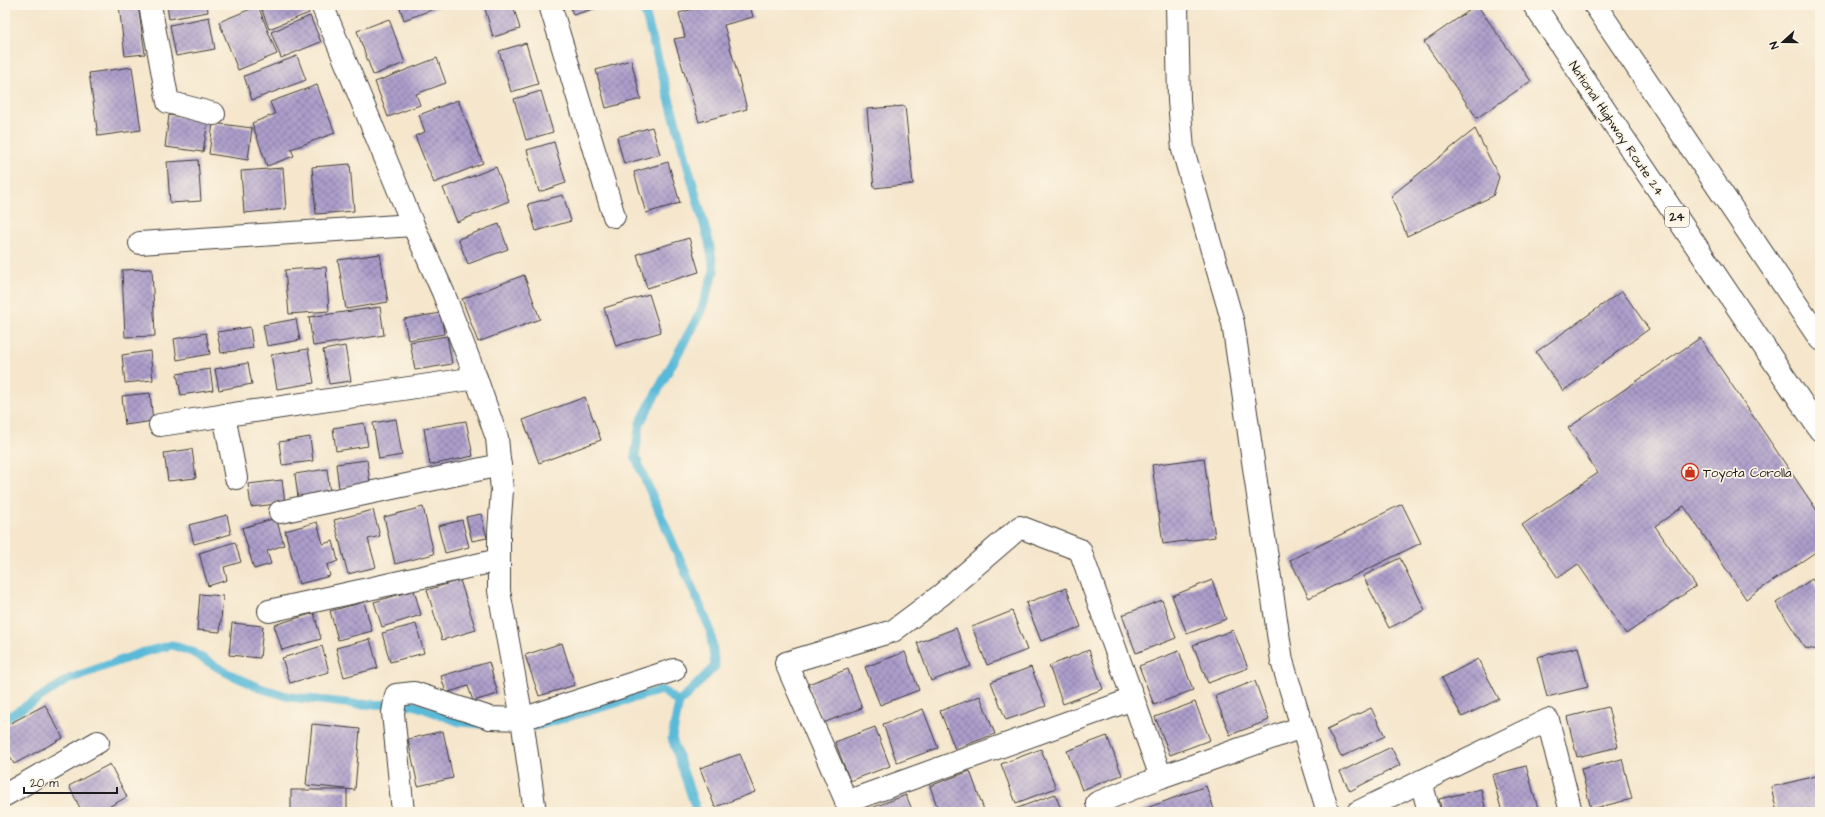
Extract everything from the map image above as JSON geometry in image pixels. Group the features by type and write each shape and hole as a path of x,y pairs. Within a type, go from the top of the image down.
{"main road":[{"path":"150,5 168,102 214,114"},
{"path":"322,5 413,225 443,292 497,438 502,490 499,531 499,591 522,719 535,812"},
{"path":"550,5 614,216"},
{"path":"1177,5 1179,100 1183,150 1233,323 1282,661 1328,812"},
{"name":"National Highway Route 24","path":"1534,5 1820,430"},
{"path":"1595,5 1820,339"},
{"path":"140,243 413,225"},
{"path":"160,425 476,378"},
{"path":"224,415 236,478"},
{"path":"280,512 500,465"},
{"path":"1133,699 848,807 786,662 893,631 941,595 1020,527 1080,550 1133,699 1160,777"},
{"path":"269,611 499,560"},
{"path":"403,812 393,713 396,695 414,693 490,718 522,719 674,670"},
{"path":"1358,812 1548,720 1571,812"},
{"path":"1101,812 1097,803 1160,777 1302,727"},
{"path":"5,795 98,742"},
{"path":"1420,781 1429,812"}],"building":[{"path":"119,5 138,5 145,54 125,56"},
{"path":"167,5 207,5 208,12 169,19"},
{"path":"260,5 306,5 309,13 269,29"},
{"path":"399,5 445,5 404,20"},
{"path":"484,5 513,5 520,29 493,37"},
{"path":"570,5 599,5 600,7 573,15"},
{"path":"662,5 674,5 663,9"},
{"path":"707,5 750,5 753,17 724,25 747,109 699,122 674,39 685,37 679,13"},
{"path":"1477,5 1531,81 1477,118 1424,42"},
{"path":"258,6 277,54 238,70 219,22"},
{"path":"310,16 321,42 281,58 271,32"},
{"path":"209,17 215,49 176,56 170,25"},
{"path":"389,19 405,63 373,75 357,31"},
{"path":"526,43 538,84 511,92 499,51"},
{"path":"297,56 306,80 252,100 244,76"},
{"path":"437,58 446,83 416,94 420,105 388,117 375,82"},
{"path":"631,60 641,99 606,108 596,70"},
{"path":"132,67 141,130 98,136 89,73"},
{"path":"317,85 335,133 291,149 294,156 267,166 252,123 275,114 270,102"},
{"path":"541,91 553,132 526,140 514,99"},
{"path":"458,100 483,163 434,183 415,136 425,132 419,115"},
{"path":"905,106 913,184 874,188 867,109"},
{"path":"169,115 208,121 203,152 165,147"},
{"path":"213,123 252,128 248,160 209,154"},
{"path":"652,127 660,154 624,164 617,137"},
{"path":"1475,129 1499,177 1493,196 1407,236 1391,196"},
{"path":"554,142 566,183 539,192 527,150"},
{"path":"198,160 201,201 170,203 167,162"},
{"path":"668,162 680,203 646,213 634,172"},
{"path":"350,164 354,211 316,214 312,167"},
{"path":"496,167 509,201 457,222 443,188"},
{"path":"283,168 286,209 244,213 241,171"},
{"path":"563,195 571,221 536,231 528,204"},
{"path":"499,224 508,249 468,264 458,239"},
{"path":"689,238 699,272 647,288 637,254"},
{"path":"380,254 388,302 346,309 338,260"},
{"path":"326,267 329,311 289,314 285,270"},
{"path":"152,269 155,336 125,337 122,270"},
{"path":"524,275 540,319 478,342 462,299"},
{"path":"1622,291 1649,329 1563,391 1536,352"},
{"path":"649,294 661,332 616,346 604,308"},
{"path":"380,307 384,335 313,346 309,317"},
{"path":"441,313 444,334 408,340 404,319"},
{"path":"296,319 300,340 267,346 263,325"},
{"path":"250,327 253,348 221,353 217,332"},
{"path":"206,333 210,354 177,360 174,339"},
{"path":"447,336 452,364 415,370 410,342"},
{"path":"1700,338 1820,515 1820,549 1746,599 1684,506 1655,526 1696,586 1626,634 1578,564 1558,578 1522,525 1598,473 1568,428"},
{"path":"345,346 351,381 329,384 323,350"},
{"path":"308,349 314,383 277,389 271,355"},
{"path":"150,351 153,380 125,383 122,355"},
{"path":"248,363 252,384 219,390 215,369"},
{"path":"210,369 213,390 181,395 177,374"},
{"path":"150,393 153,421 125,425 122,396"},
{"path":"585,397 601,440 539,463 523,420"},
{"path":"396,419 402,455 379,459 373,423"},
{"path":"466,421 473,456 430,465 424,428"},
{"path":"364,423 368,446 336,451 333,428"},
{"path":"310,437 313,461 282,465 279,442"},
{"path":"192,449 196,478 168,481 164,453"},
{"path":"1204,458 1215,537 1163,544 1152,465"},
{"path":"367,460 370,483 339,488 336,464"},
{"path":"327,469 330,493 298,497 295,474"},
{"path":"282,480 285,503 251,507 248,484"},
{"path":"1402,504 1421,543 1309,598 1290,560"},
{"path":"423,507 434,554 395,564 384,517"},
{"path":"373,510 380,536 368,539 376,567 348,574 334,520"},
{"path":"481,514 487,538 472,541 466,517"},
{"path":"227,515 231,534 194,544 189,525"},
{"path":"276,518 284,545 267,551 271,564 254,569 242,528"},
{"path":"462,520 469,547 445,553 438,526"},
{"path":"317,522 323,544 333,541 338,561 327,565 330,576 299,584 285,531"},
{"path":"235,542 241,562 224,567 227,580 208,586 199,553"},
{"path":"1400,558 1425,610 1389,628 1363,576"},
{"path":"1812,579 1820,592 1820,650 1805,648 1776,603"},
{"path":"460,580 476,630 442,640 427,590"},
{"path":"1212,580 1226,619 1187,634 1172,596"},
{"path":"1066,588 1081,627 1041,641 1026,603"},
{"path":"414,590 421,615 382,627 374,602"},
{"path":"200,594 223,596 220,632 197,630"},
{"path":"1162,600 1176,638 1136,653 1122,615"},
{"path":"364,602 372,631 338,640 330,611"},
{"path":"1012,611 1027,650 987,665 972,627"},
{"path":"314,613 321,639 282,650 274,625"},
{"path":"232,623 263,626 260,658 229,655"},
{"path":"416,624 424,653 390,662 382,633"},
{"path":"956,628 971,666 931,681 917,643"},
{"path":"1233,630 1248,668 1208,683 1193,645"},
{"path":"370,639 378,668 344,677 336,648"},
{"path":"562,643 575,685 539,696 525,655"},
{"path":"322,646 329,672 290,683 282,658"},
{"path":"1578,647 1588,687 1547,697 1537,657"},
{"path":"1089,650 1103,689 1063,704 1049,666"},
{"path":"1179,651 1193,690 1154,705 1139,666"},
{"path":"905,652 919,690 880,705 865,667"},
{"path":"1478,659 1499,699 1462,717 1442,678"},
{"path":"489,662 498,694 473,701 468,686 446,693 441,676"},
{"path":"1031,667 1046,706 1006,720 991,682"},
{"path":"848,669 862,708 823,723 808,684"},
{"path":"1255,681 1269,720 1230,735 1215,696"},
{"path":"980,696 995,734 955,749 940,711"},
{"path":"1195,702 1210,740 1170,755 1155,717"},
{"path":"45,705 63,738 14,764 5,747 5,726"},
{"path":"1608,707 1618,747 1577,757 1567,717"},
{"path":"1371,708 1385,736 1341,757 1327,729"},
{"path":"923,709 938,748 897,763 883,724"},
{"path":"312,724 360,729 355,790 306,785"},
{"path":"875,727 890,766 850,781 835,742"},
{"path":"443,731 453,778 418,786 408,739"},
{"path":"1107,736 1122,775 1082,790 1067,751"},
{"path":"1391,747 1400,765 1350,791 1340,772"},
{"path":"1041,749 1056,788 1016,803 1001,764"},
{"path":"740,754 755,792 715,807 700,768"},
{"path":"1622,759 1632,799 1591,809 1581,769"},
{"path":"110,764 127,797 99,812 82,812 69,786"},
{"path":"1526,766 1539,812 1502,812 1492,775"},
{"path":"970,771 984,810 978,812 939,812 930,786"},
{"path":"1820,775 1820,812 1777,812 1771,787"},
{"path":"1206,786 1215,812 1136,812"},
{"path":"1481,789 1486,812 1442,812 1439,799"},
{"path":"291,790 347,790 347,812 291,812"},
{"path":"1055,794 1062,812 1016,812 1015,809"},
{"path":"906,795 913,812 867,812 866,810"}],"waterway":[{"path":"643,5 709,242 714,271 701,311 640,423 635,456 710,629 715,666 679,703 672,738 697,812"},
{"path":"5,719 69,679 144,652 172,645 192,652 227,673 263,689 290,697 355,704 414,705 460,722 481,724"},
{"path":"536,726 662,690 679,703"}],"place":[{"name":"Toyota Corolla","path":"1690,472"}]}
